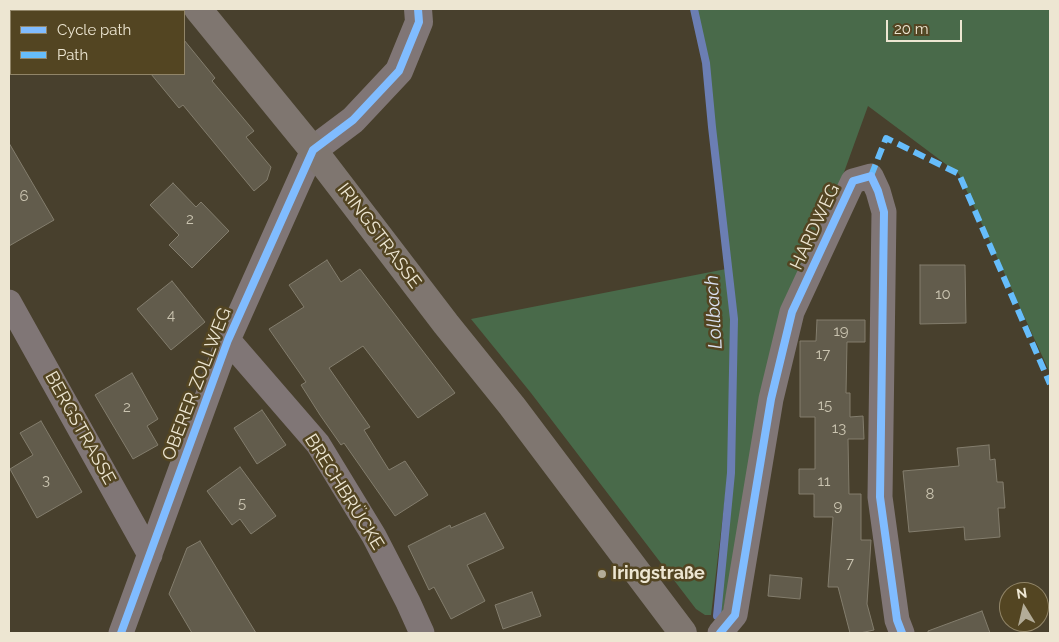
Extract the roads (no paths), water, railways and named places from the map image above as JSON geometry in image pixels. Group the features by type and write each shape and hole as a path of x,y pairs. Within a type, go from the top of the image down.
{"main road":[{"name":"IRINGSTRASSE","path":"198,9 313,150 446,324 512,406 683,633"}],"street":[{"path":"313,150 353,120 399,71 419,22 418,9"},
{"name":"OBERER ZOLLWEG","path":"121,633 228,340 313,150"},
{"name":"HARDWEG","path":"720,633 735,615 771,399 792,312 853,181 871,176 884,212 880,497 896,620 902,633"},
{"name":"BERGSTRASSE","path":"9,302 150,555"},
{"name":"BRECHBRÜCKE","path":"228,340 318,444 374,536 422,633"}],"waterway":[{"name":"Lollbach","path":"694,9 706,63 734,319 731,473 717,616"}],"place":[{"name":"Iringstraße","path":"602,574"}]}
